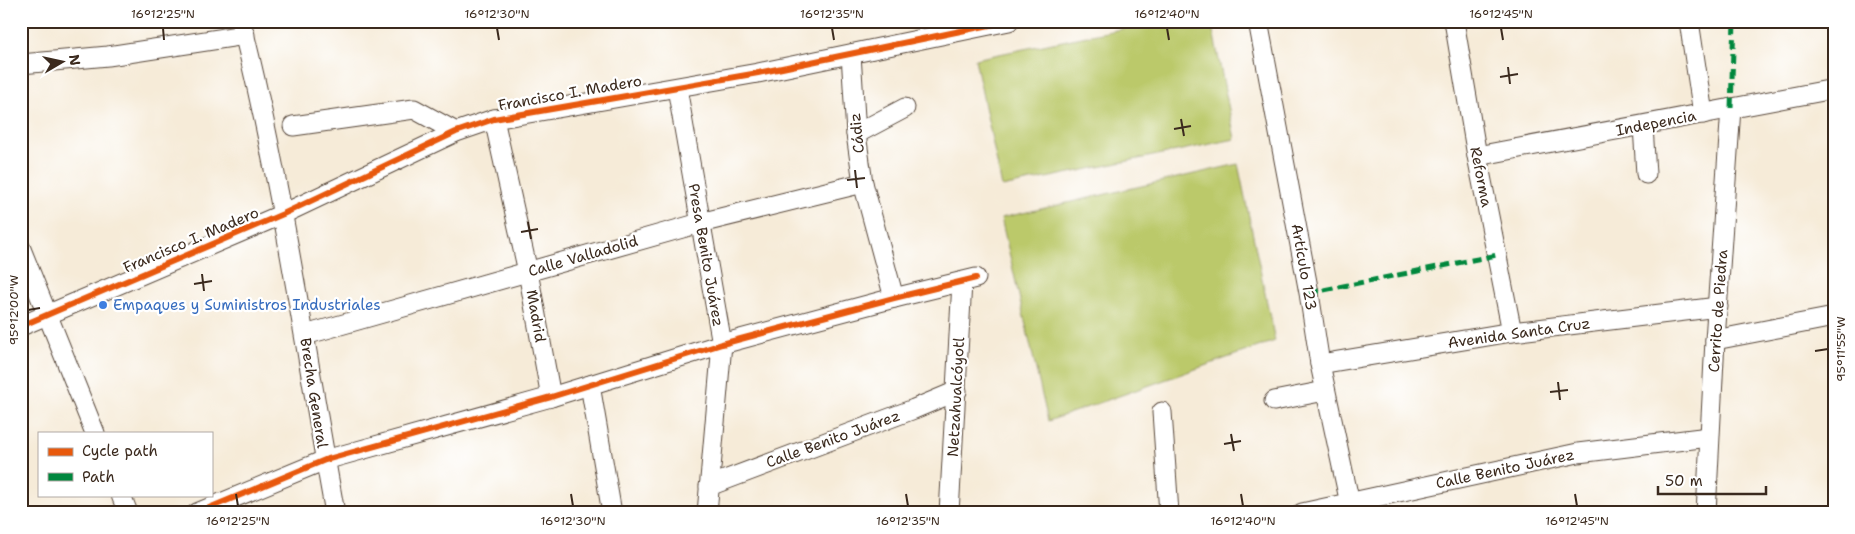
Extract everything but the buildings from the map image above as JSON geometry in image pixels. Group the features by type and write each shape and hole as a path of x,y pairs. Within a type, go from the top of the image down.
{"street":[{"name":"Francisco I. Madero","path":"21,326 283,214 456,132 494,118 677,88 1009,21"},
{"name":"Artículo 123","path":"1258,21 1309,293 1320,364 1351,507"},
{"name":"Reforma","path":"1454,21 1477,156 1512,332"},
{"path":"1689,21 1703,114"},
{"path":"21,64 108,56 243,28"},
{"name":"Brecha General","path":"243,28 266,126 283,214 335,513"},
{"name":"Cádiz","path":"851,54 856,134 863,183 894,298"},
{"name":"Presa Benito Juárez","path":"677,88 722,344 707,513"},
{"name":"Indepencia","path":"1477,156 1834,89"},
{"path":"856,134 905,108"},
{"name":"Cerrito de Piedra","path":"1706,513 1715,340 1731,108"},
{"path":"294,126 414,110 456,132"},
{"name":"Madrid","path":"494,118 528,272 551,397"},
{"path":"1643,126 1646,174"},
{"name":"Calle Valladolid","path":"305,335 700,222 863,183"},
{"path":"21,249 95,432"},
{"name":"Netzahualcóyotl","path":"894,298 969,280 957,391 949,513"},
{"path":"197,513 325,460 551,397 722,344 894,298"},
{"name":"Avenida Santa Cruz","path":"1320,364 1512,332 1718,307"},
{"path":"1715,340 1834,317"},
{"path":"590,385 612,513"},
{"name":"Calle Benito Juárez","path":"709,486 914,410 957,391"},
{"path":"1274,401 1326,391"},
{"path":"1162,412 1169,513"},
{"name":"Calle Benito Juárez","path":"1302,513 1351,507 1578,453 1710,437"},
{"path":"121,496 128,513"}],"green space":[{"path":"1160,21 1211,21 1235,139 1002,187 975,59"},
{"path":"1238,164 1275,341 1048,421 1001,218"}],"marked path":[{"path":"1731,108 1734,21"},
{"path":"1309,293 1497,255"}],"cycle path":[{"path":"21,326 283,214 456,132 494,119 758,73 1009,21"},
{"path":"197,513 325,460 551,397 722,344 976,278"}],"place":[{"name":"Empaques y Suministros Industriales","path":"103,305"}]}
